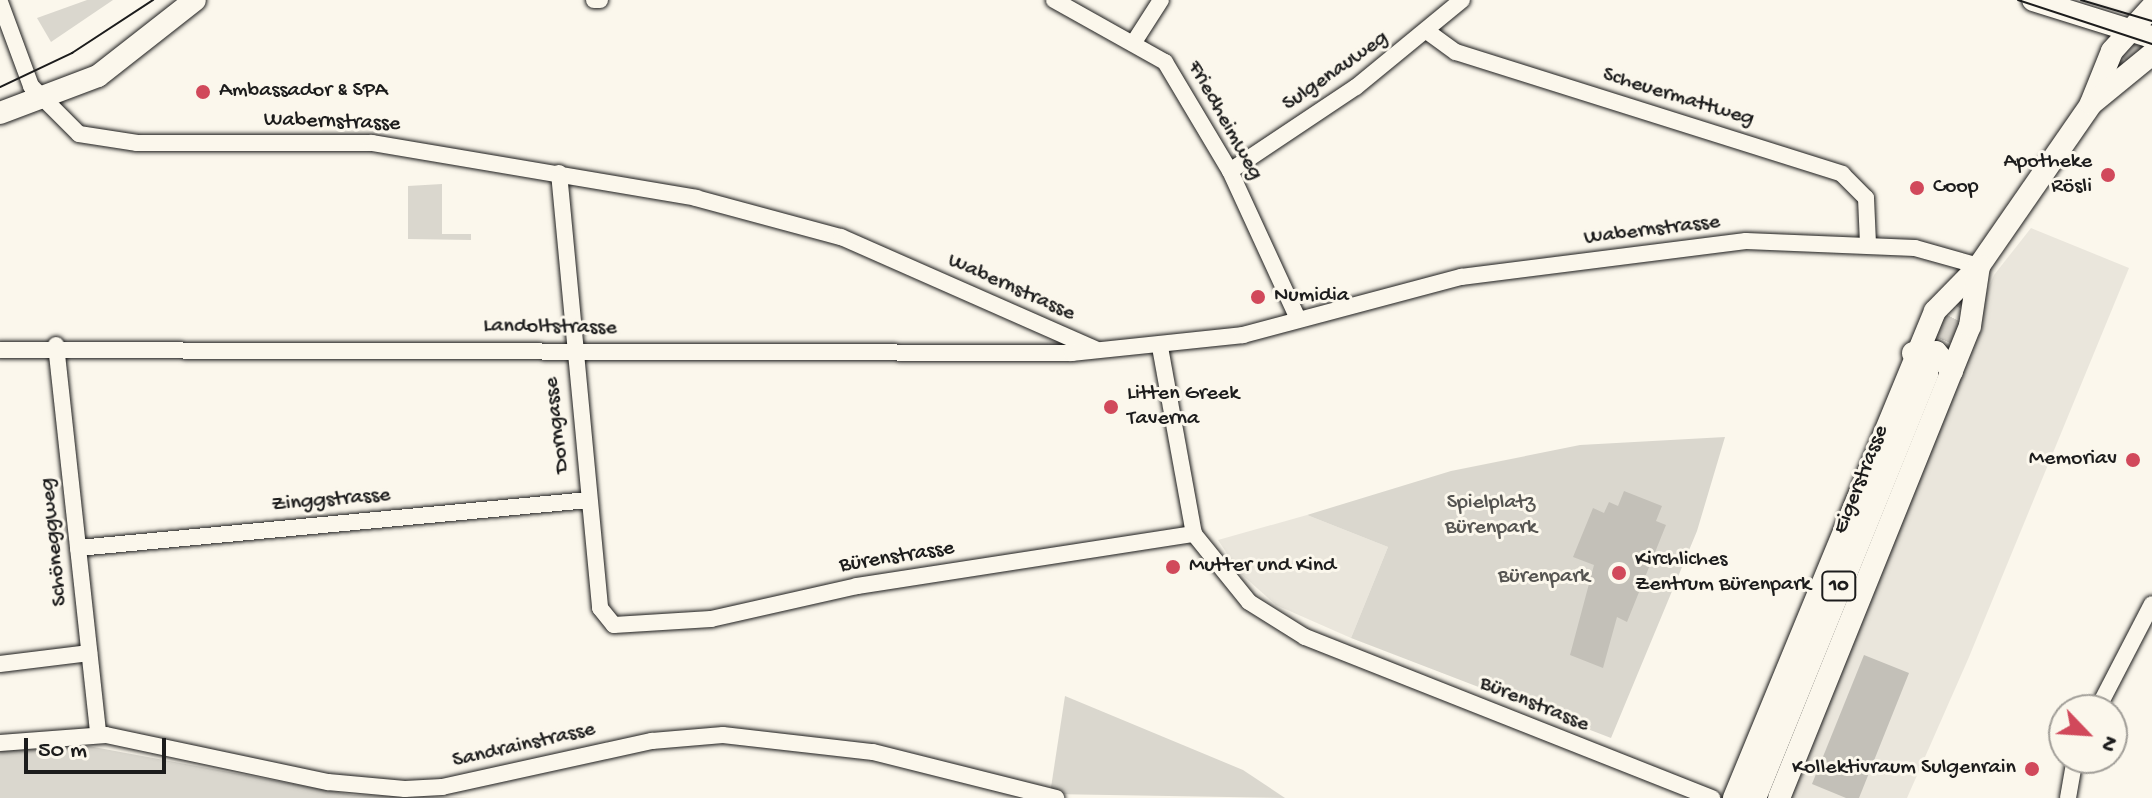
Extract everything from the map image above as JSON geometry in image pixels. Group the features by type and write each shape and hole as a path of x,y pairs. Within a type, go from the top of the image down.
{"main road":[{"path":"0,113 41,101 98,76 195,0"},
{"path":"2033,0 2152,37"},
{"name":"Eigerstrasse","path":"2091,104 2104,64 2152,7"},
{"name":"Eigerstrasse","path":"1734,798 1913,353 1935,311 1979,266 2091,104 2152,54"},
{"name":"Eigerstrasse","path":"1779,798 1970,326 1979,266"},
{"path":"1913,353 1936,352 1952,371"},
{"name":"Eigerstrasse","path":"1754,798 1926,374"}],"street":[{"name":"Friedheimweg","path":"1054,0 1136,39 1165,62 1230,171 1298,319"},
{"path":"1136,39 1161,0"},
{"name":"Sulgenauweg","path":"1230,171 1428,32 1462,0"},
{"path":"0,2 41,101"},
{"name":"Scheuermattweg","path":"1428,32 1456,52 1842,174 1866,198 1868,244"},
{"name":"Wabernstrasse","path":"41,101 72,131 95,138 378,144 696,198 841,237 1100,352 1160,347 1298,319 1492,273 1746,241 1868,244 1979,266"},
{"name":"Dorngasse","path":"559,173 572,350 600,608 609,622"},
{"name":"Landoltstrasse","path":"0,350 56,345 1100,352"},
{"name":"Schöneggweg","path":"56,345 98,734"},
{"name":"Bürenstrasse","path":"1160,347 1194,534 1221,573 1273,620 1712,798"},
{"name":"Zinggstrasse","path":"78,548 589,500"},
{"name":"Bürenstrasse","path":"609,622 626,628 711,619 857,586 1194,534"},
{"path":"2105,694 2152,604"},
{"path":"0,664 89,653"},
{"name":"Sandrainstrasse","path":"0,743 98,734 328,782 405,789 652,741 723,735 886,755 1056,798"},
{"path":"2068,798 2072,774"}],"shaded area":[{"path":"2031,228 2129,268 1969,657 1907,798 1778,798 1994,275"},
{"path":"1307,515 1388,547 1351,638 1276,605 1239,572 1218,540"}],"green space":[{"path":"87,0 113,0 51,42 37,18"},
{"path":"442,184 442,234 471,234 471,240 408,239 408,186"},
{"name":"Bürenpark","path":"1725,437 1697,531 1611,738 1351,638 1388,547 1307,515 1451,471 1580,445"},
{"path":"1065,696 1243,770 1285,798 1050,794"},
{"path":"72,743 353,795 472,798 0,798 0,750"}],"building":[{"name":"Kirchliches Zentrum Bürenpark","path":"1624,491 1662,506 1656,521 1666,525 1627,622 1617,617 1603,668 1570,655 1594,565 1573,557 1593,508 1604,513 1609,502 1618,506"},
{"path":"1864,655 1909,673 1859,798 1846,798 1812,784"}],"tunnel":[{"path":"2101,86 2152,31"},
{"path":"1927,372 1975,272"}],"tram line":[{"path":"0,87 72,53 153,0"},
{"path":"2018,0 2152,44"},
{"path":"2081,0 2152,21"}],"place":[{"name":"Ambassador & SPA","path":"203,92"},
{"name":"Apotheke Rösli","path":"2108,175"},
{"name":"Coop","path":"1917,188"},
{"name":"Numidia","path":"1258,297"},
{"name":"Litten Greek Taverna","path":"1111,407"},
{"name":"Memoriav","path":"2133,460"},
{"name":"Mutter und Kind","path":"1173,567"},
{"name":"Kirchliches Zentrum Bürenpark","path":"1619,573"},
{"name":"Kollektivraum Sulgenrain","path":"2032,769"}],"park label":[{"name":"Spielplatz Bürenpark","path":"1491,516"}]}
